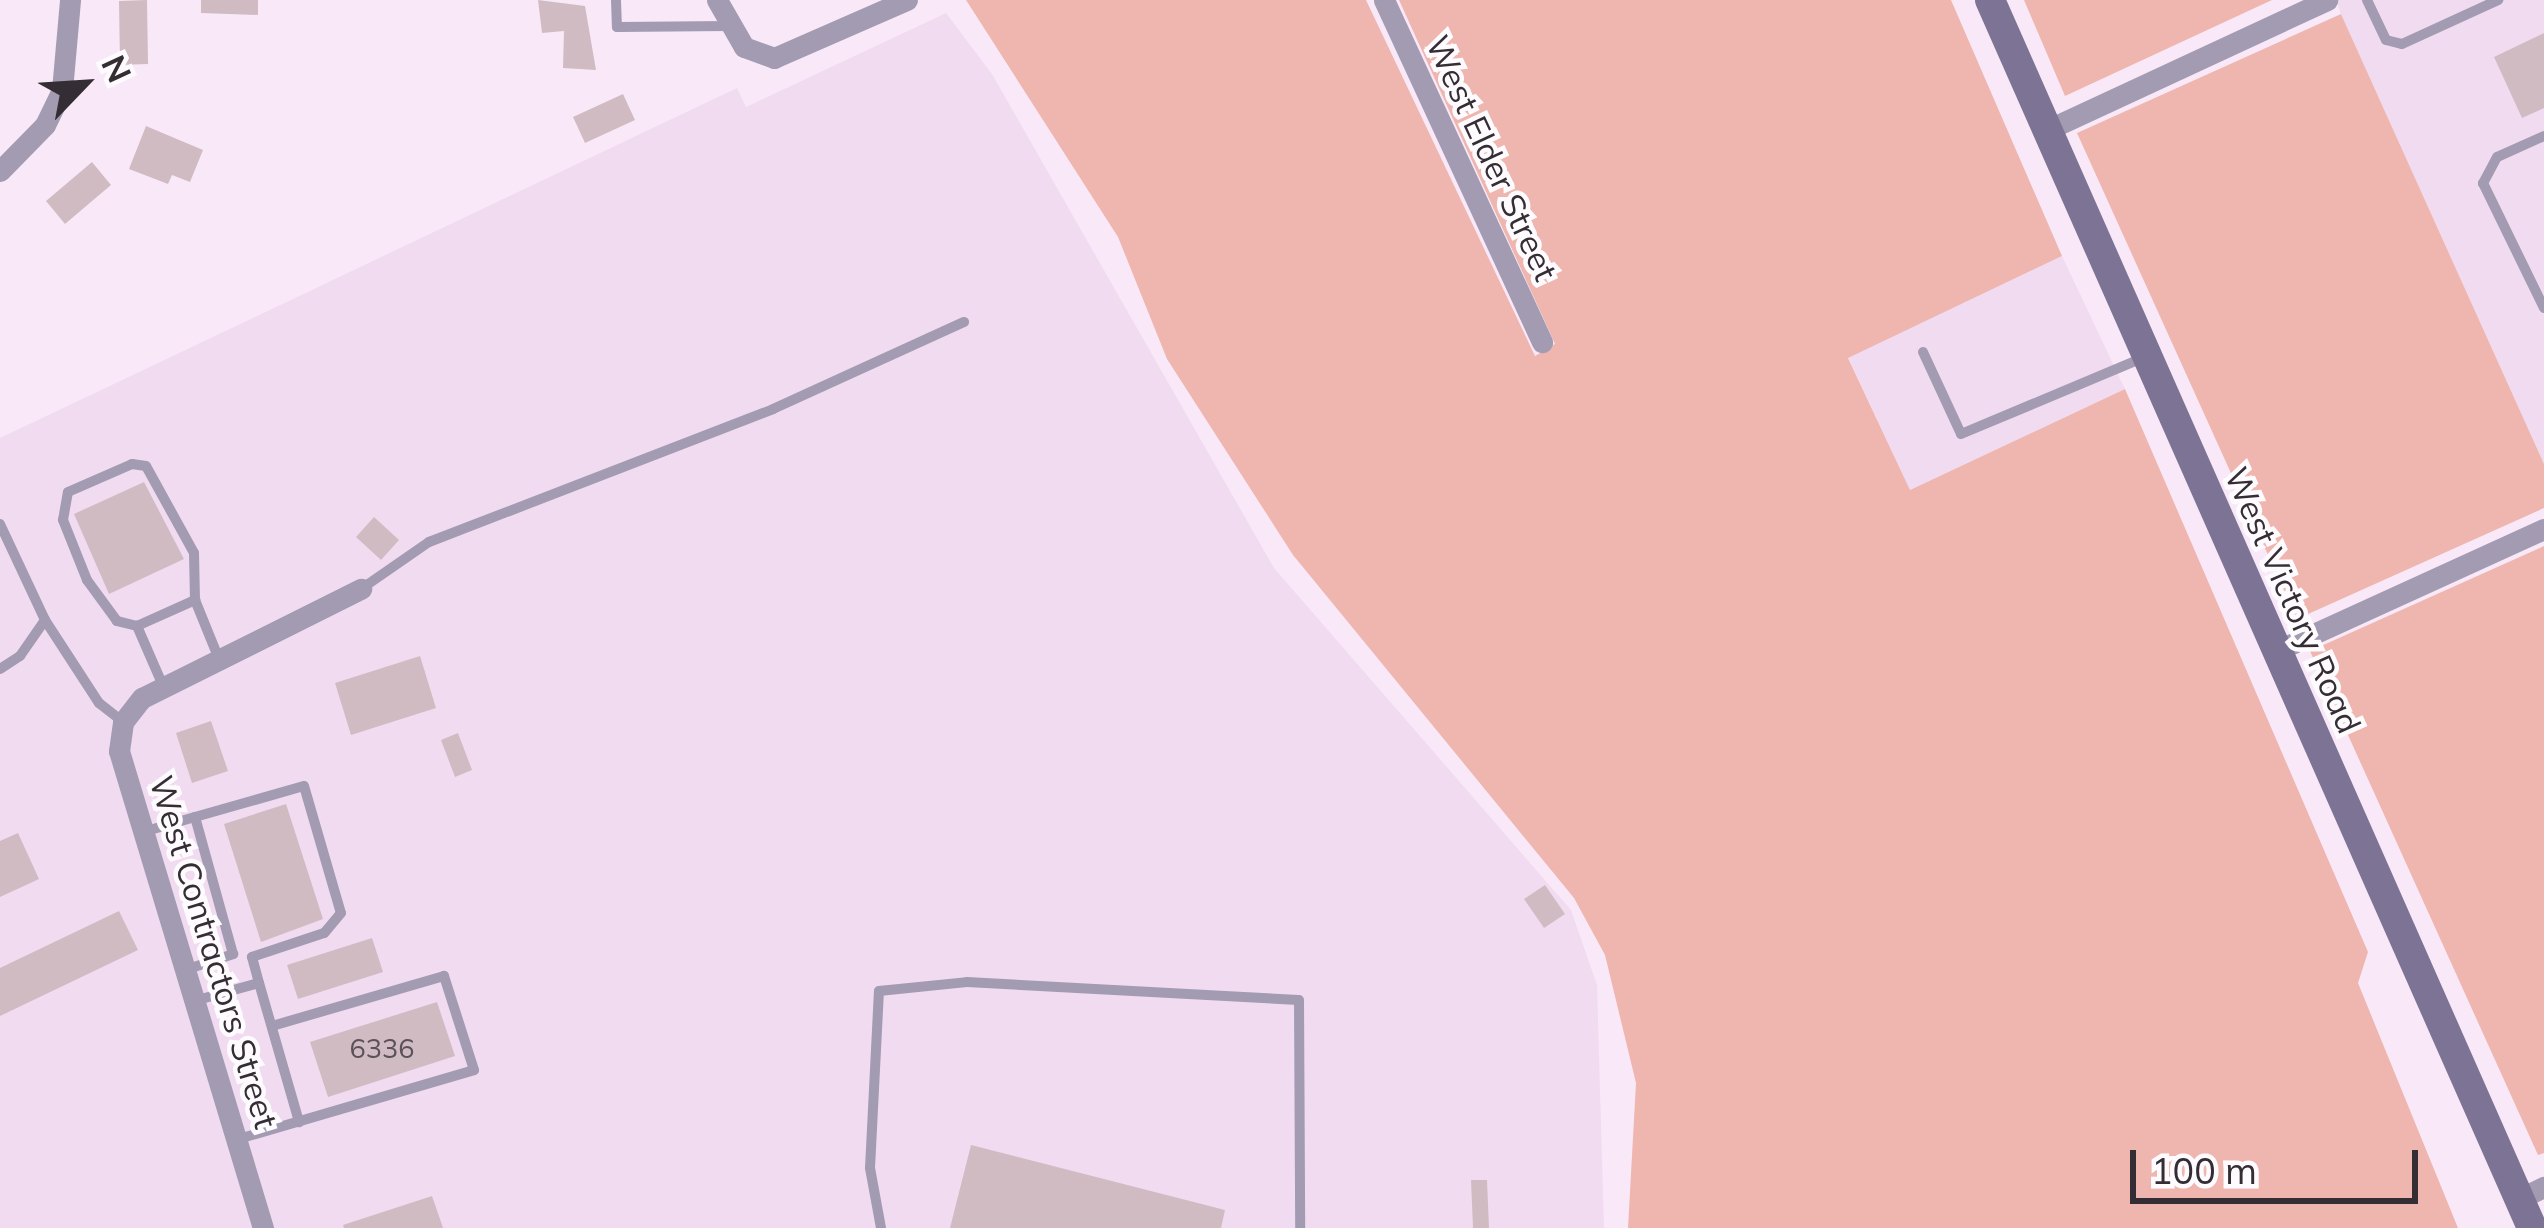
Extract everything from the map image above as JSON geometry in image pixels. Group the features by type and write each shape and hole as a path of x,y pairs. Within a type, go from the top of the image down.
{"main road":[{"name":"West Victory Road","path":"1990,0 2276,651 2532,1193 2532,1228"}],"street":[{"path":"0,171 45,125 62,90 70,0"},
{"path":"717,0 729,26 760,56 785,56 907,0"},
{"name":"West Elder Street","path":"1384,0 1542,342"},
{"path":"2047,130 2327,0"},
{"path":"2276,651 2544,530"},
{"path":"123,722 142,698 361,590"},
{"name":"West Contractors Street","path":"123,722 119,751 263,1228"}],"lane":[{"path":"616,0 617,27 729,26"},
{"path":"2367,0 2386,40 2402,44 2498,0"},
{"path":"2544,136 2497,157 2483,183 2544,308"},
{"path":"361,590 429,542 773,409 964,322"},
{"path":"1923,352 1961,434 2146,356"},
{"path":"195,600 137,626 117,621 86,580 63,520 68,492 132,464 146,466 194,554 195,600 220,662"},
{"path":"0,524 45,620 99,704 123,722"},
{"path":"0,669 20,656 45,620"},
{"path":"137,626 164,688"},
{"path":"143,832 304,786 341,913 324,933 252,957 233,954 184,970"},
{"path":"195,817 233,954"},
{"path":"252,957 299,1122"},
{"path":"236,1140 474,1070 444,976 272,1026"},
{"path":"881,1228 870,1168 879,991 967,982 1299,1000 1300,1228"},
{"path":"194,1001 260,983"}],"shaded area":[{"path":"966,0 1366,0 1535,356 1555,344 1399,0 1951,0 2062,256 1848,358 1910,490 2125,389 2368,952 2358,983 2458,1228 1628,1228 1636,1083 1605,955 1574,898 1293,555 1167,359 1118,237"},
{"path":"2024,0 2272,0 2065,96"},
{"path":"2336,0 2544,0 2544,464 2341,14"},
{"path":"946,13 992,74 1274,568 1571,910 1597,985 1604,1228 0,1228 0,438 737,88 746,107"},
{"path":"2341,14 2544,464 2544,508 2297,619 2077,133"},
{"path":"2062,256 2125,389 1910,490 1848,357"},
{"path":"2544,546 2544,1153 2538,1155 2310,651"}],"building":[{"path":"147,0 148,64 120,65 119,1"},
{"path":"201,0 258,0 258,15 201,13"},
{"path":"538,0 585,6 596,70 563,68 564,31 542,33"},
{"path":"2544,33 2544,108 2522,118 2494,57"},
{"path":"623,94 635,120 585,143 573,117"},
{"path":"146,126 203,150 190,182 172,175 168,184 129,169"},
{"path":"92,162 111,185 65,224 46,201"},
{"path":"144,482 184,559 109,594 74,514"},
{"path":"374,517 399,540 381,560 356,537"},
{"path":"420,656 436,708 351,735 335,683"},
{"path":"211,721 228,771 192,783 176,733"},
{"path":"458,733 472,770 455,777 441,740"},
{"path":"286,804 323,919 261,942 224,824"},
{"path":"18,833 39,879 0,897 0,841"},
{"path":"1545,885 1565,914 1544,928 1524,899"},
{"path":"119,911 138,950 0,1016 0,968"},
{"path":"372,938 383,972 298,999 287,965"},
{"path":"437,1002 455,1056 328,1097 310,1042"},
{"path":"971,1145 1225,1210 1221,1228 950,1228"},
{"path":"1471,1180 1487,1180 1489,1228 1473,1228"},
{"path":"432,1196 443,1228 344,1228 343,1225"}]}
